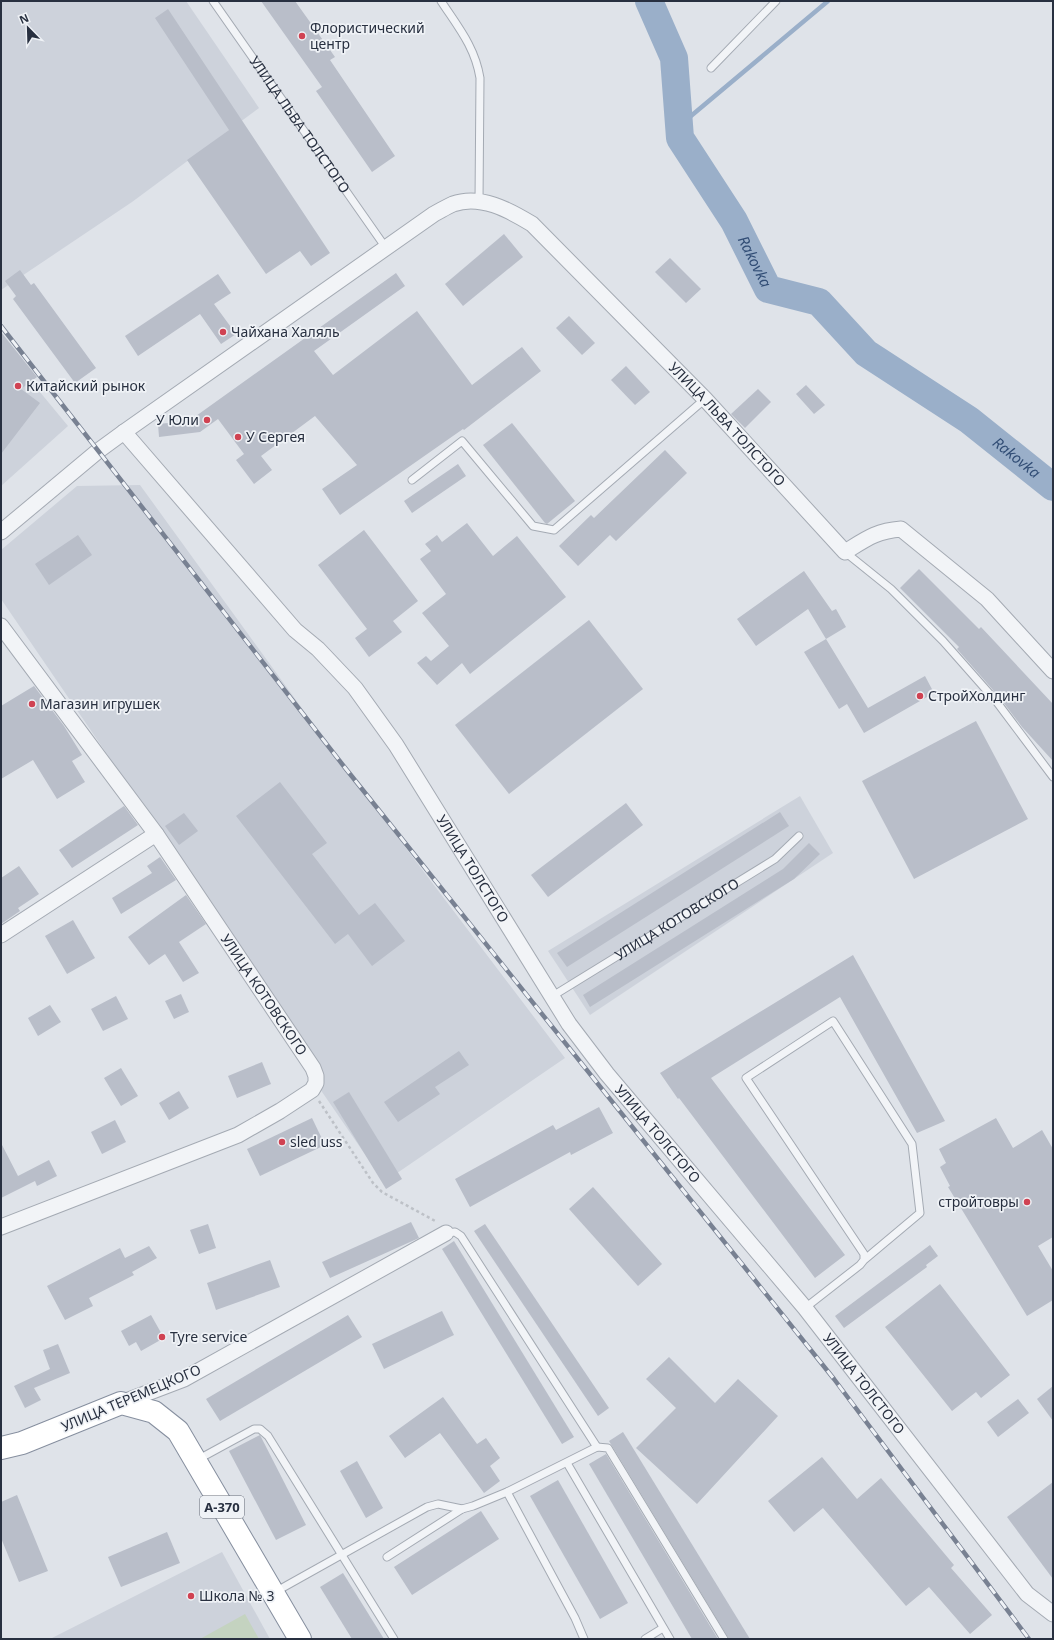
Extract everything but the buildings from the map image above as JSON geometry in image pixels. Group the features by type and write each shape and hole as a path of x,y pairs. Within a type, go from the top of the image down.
{"highway":[{"name":"УЛИЦА ТЕРЕМЕЦКОГО","path":"1,1448 22,1443 121,1402"},
{"name":"А-370","path":"121,1402 154,1412 178,1431 300,1639"}],"street":[{"name":"УЛИЦА ЛЬВА ТОЛСТОГО","path":"1,532 98,451 434,214 454,204 479,201 510,211 532,224 705,399 845,552"},
{"name":"УЛИЦА ТОЛСТОГО","path":"124,432 295,630 318,649 355,688 396,745 569,1024 607,1074 805,1308 1026,1594 1053,1614"},
{"path":"845,552 875,533 901,529 987,599 1053,671"},
{"name":"УЛИЦА КОТОВСКОГО","path":"1,626 156,834 313,1068 316,1076 316,1083 312,1090"},
{"path":"1,935 156,834"},
{"path":"1,1227 238,1135 280,1111 312,1090"},
{"name":"УЛИЦА ТЕРЕМЕЦКОГО","path":"121,1402 184,1379 452,1233"}],"lane":[{"name":"УЛИЦА ЛЬВА ТОЛСТОГО","path":"213,1 386,248"},
{"path":"441,1 474,53 479,67 479,201"},
{"path":"711,68 776,1"},
{"path":"412,480 462,441 533,526 554,530 705,399"},
{"path":"845,552 891,589 943,641 996,701 1053,776"},
{"name":"УЛИЦА КОТОВСКОГО","path":"551,997 775,859 799,836"},
{"path":"805,1308 860,1265 920,1212 912,1144 833,1021 746,1078 864,1254 864,1260"},
{"path":"452,1233 597,1447"},
{"path":"195,1461 254,1429 260,1430 268,1436 394,1639"},
{"path":"387,1557 462,1509 507,1492 597,1447 608,1448 724,1639"},
{"path":"567,1463 670,1639"},
{"path":"507,1492 575,1618 584,1639"},
{"path":"273,1593 427,1507 438,1504 462,1509"},
{"path":"644,1639 663,1628"}],"path":[{"path":"312,1090 373,1183 382,1192 452,1233"}],"shaded area":[{"path":"1,1 186,1 259,108 132,202 1,290"},
{"name":"Китайский рынок","path":"1,345 68,426 1,486"},
{"path":"140,485 346,769 565,1058 384,1182 298,1057 243,953 1,599 1,550 77,486"},
{"path":"800,796 833,853 590,1015 548,951"},
{"name":"Школа № 3","path":"222,1552 270,1639 50,1639"}],"green space":[{"path":"245,1614 259,1639 200,1639"}],"waterway":[{"name":"Rakovka","path":"649,1 674,58 680,138 734,221 768,289 819,302 866,353 969,420 1053,487"},
{"path":"679,126 828,1"}],"railway":[{"path":"1,326 346,769 834,1379 1029,1639"}],"place":[{"name":"Флористический центр","path":"302,36"},
{"name":"Чайхана Халяль","path":"223,332"},
{"name":"Китайский рынок","path":"18,386"},
{"name":"У Юли","path":"207,420"},
{"name":"У Сергея","path":"238,437"},
{"name":"СтройХолдинг","path":"920,696"},
{"name":"Магазин игрушек","path":"32,704"},
{"name":"sled uss","path":"282,1142"},
{"name":"стройтовры","path":"1027,1202"},
{"name":"Tyre service","path":"162,1337"},
{"name":"Школа № 3","path":"191,1596"}]}
